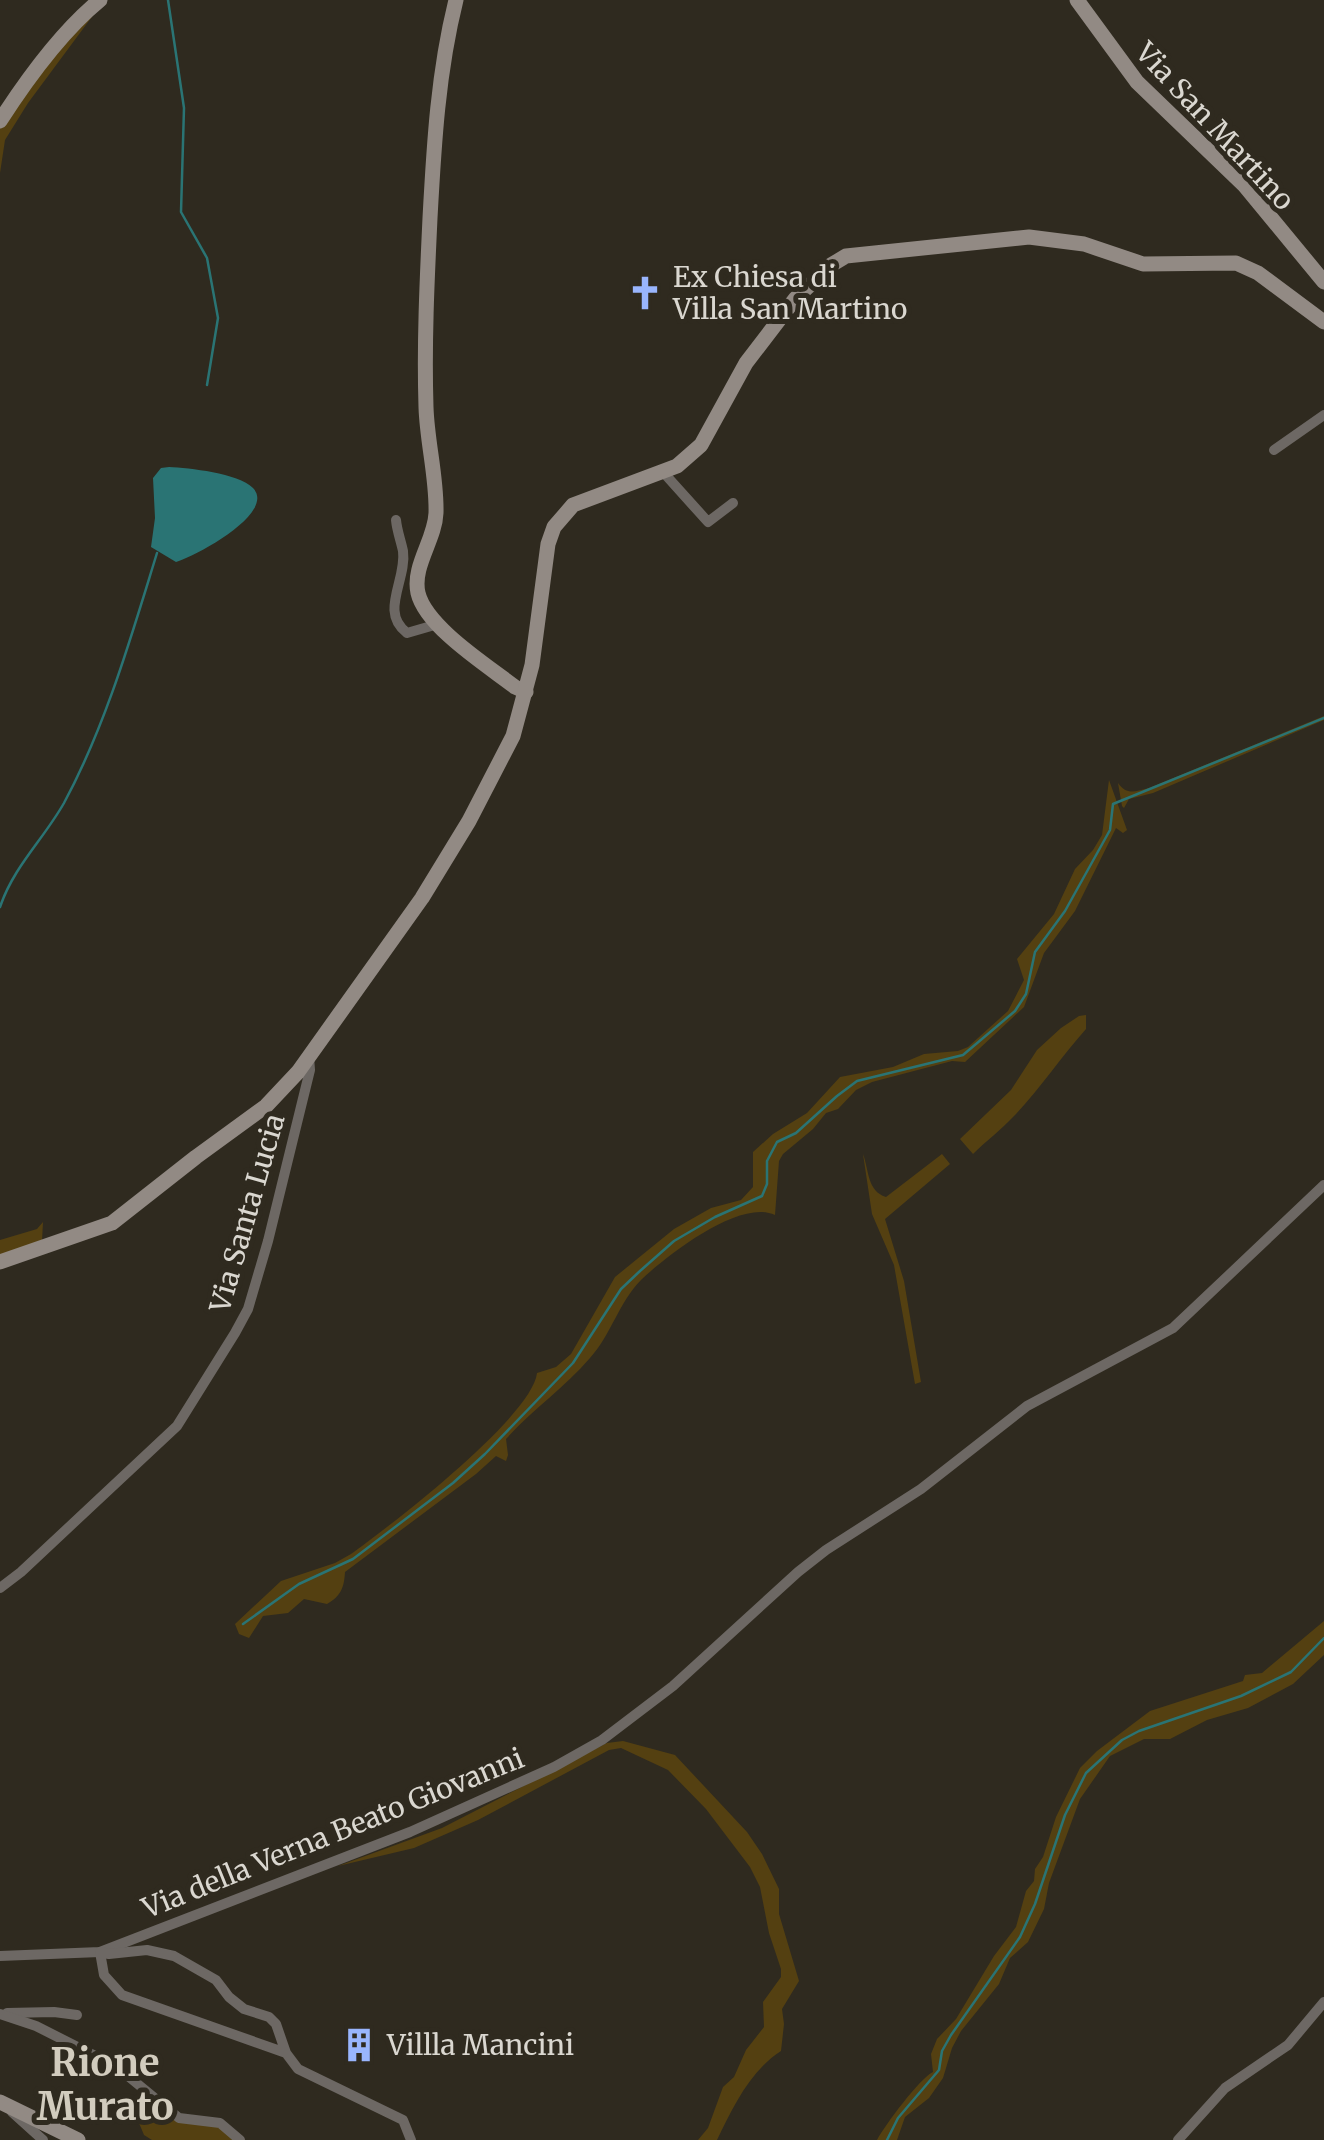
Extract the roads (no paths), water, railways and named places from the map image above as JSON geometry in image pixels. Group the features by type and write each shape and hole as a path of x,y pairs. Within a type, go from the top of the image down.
{"main road":[{"path":"0,121 18,92 81,16 100,0"},
{"path":"456,0 434,126 424,312 426,414 436,510 432,538 417,584 418,596 438,624 526,692"},
{"name":"Via San Martino","path":"1076,0 1137,82 1244,186 1324,282"},
{"path":"0,1262 112,1224 266,1106 309,1056 422,898 469,821 513,736 526,692 548,544 554,528 572,505 663,472 691,456 746,363 771,330 820,275 846,256 1030,236 1084,244 1143,264 1236,262 1324,322"},
{"path":"2,2104 78,2140"}],"street":[{"path":"1274,450 1324,415"},
{"path":"663,472 708,522 732,504"},
{"path":"396,520 403,552 393,612 395,622 407,634 438,624"},
{"name":"Via Santa Lucia","path":"0,1588 22,1572 176,1426 235,1332 248,1308 268,1241 310,1070 309,1056"},
{"name":"Via della Verna Beato Giovanni","path":"0,1956 100,1952 410,1832 554,1767 602,1740 674,1686 826,1550 921,1489 1026,1406 1173,1328 1324,1185"},
{"path":"286,2053 122,1995 104,1975 100,1952 147,1950 174,1956 216,1980 228,1997 244,2008 268,2016 276,2024 286,2053 298,2069 402,2120 411,2140"},
{"path":"1178,2140 1225,2088 1288,2046 1324,2002"},
{"path":"3,2014 77,2015"},
{"path":"3,2014 116,2067 179,2118 220,2124 240,2140"},
{"path":"2,2104 43,2140"}],"water":[{"path":"161,468 236,479 253,488 257,498 244,521 199,552 176,562 151,547 155,518 153,478"}],"waterway":[{"path":"168,0 184,108 181,212 207,258 218,318 207,385"},
{"path":"0,907 13,879 64,803 93,743 157,553"},
{"path":"243,1624 299,1584 353,1559 453,1483 573,1363 621,1289 640,1271 674,1241 762,1196 767,1184 767,1161 777,1142 796,1133 857,1081 963,1055 1015,1011 1026,994 1035,952 1065,911 1110,830 1113,804 1324,718"},
{"path":"887,2140 898,2118 939,2070 942,2051 951,2035 1020,1937 1065,1815 1086,1773 1122,1740 1139,1731 1241,1696 1291,1672 1324,1638"}],"place":[{"name":"Ex Chiesa di Villa San Martino","path":"645,293"},
{"name":"Villla Mancini","path":"359,2045"}],"district":[{"name":"Rione Murato","path":"105,2085"}]}
